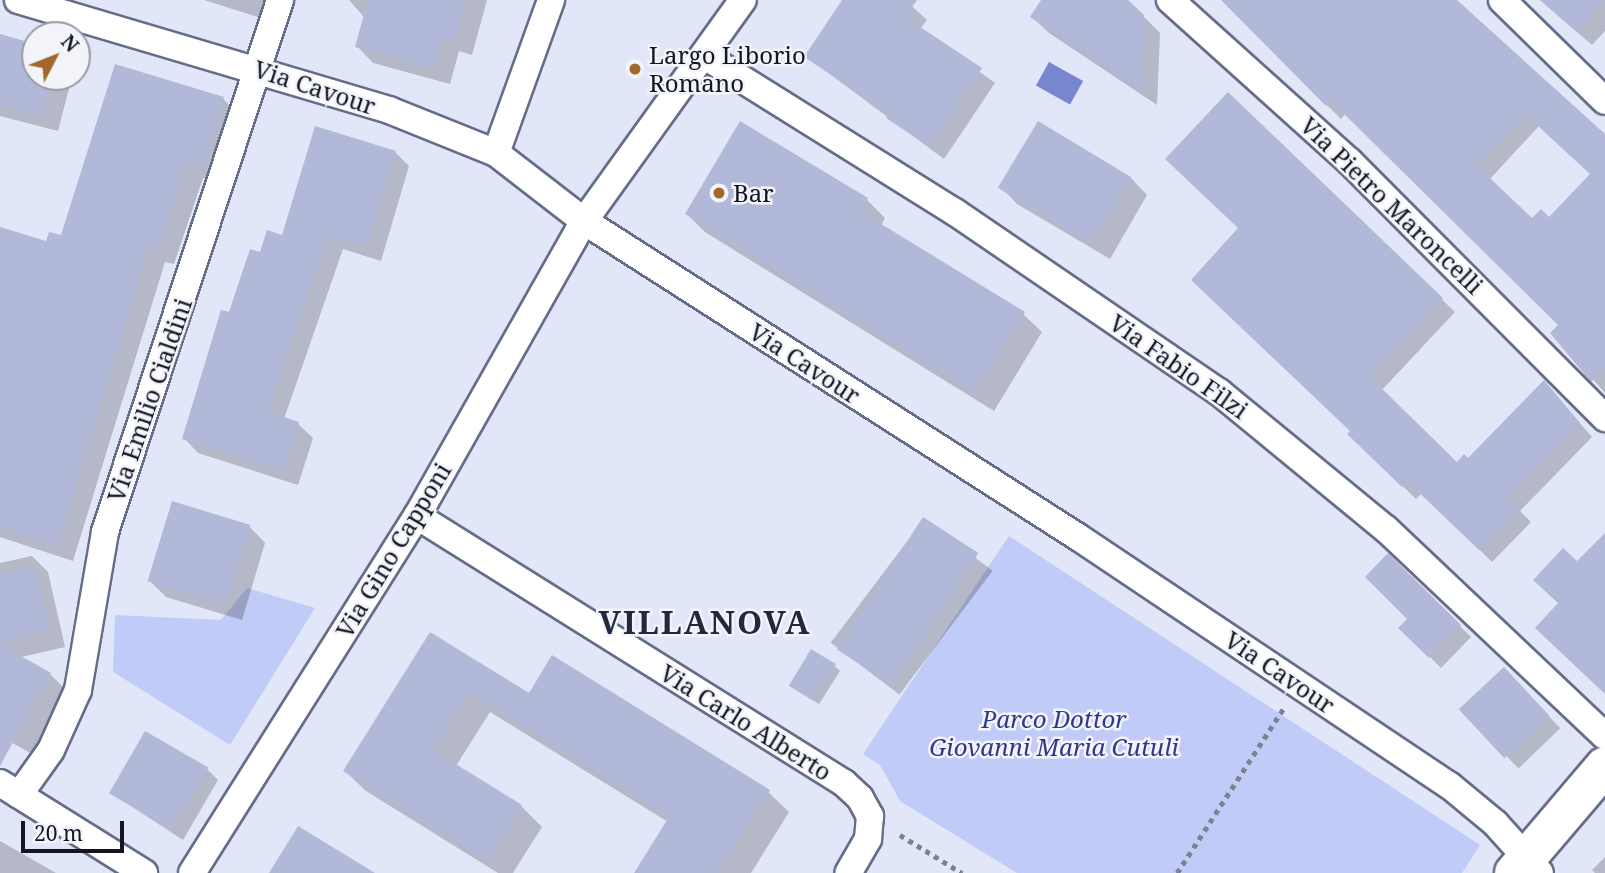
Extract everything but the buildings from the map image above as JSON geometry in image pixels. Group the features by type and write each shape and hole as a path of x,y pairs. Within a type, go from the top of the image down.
{"main road":[{"path":"1527,868 1605,766"}],"street":[{"name":"Via Cavour","path":"18,0 259,68 413,118 496,153 584,221 1078,537 1465,797 1527,868"},
{"name":"Via Emilio Cialdini","path":"10,789 51,750 78,690 105,532 281,0"},
{"path":"496,153 551,0"},
{"path":"584,221 743,0"},
{"name":"Via Pietro Maroncelli","path":"1171,0 1349,161 1605,418"},
{"path":"1502,0 1605,101"},
{"name":"Via Fabio Filzi","path":"705,56 955,212 1219,392 1386,529 1605,736"},
{"name":"Via Gino Capponi","path":"192,873 416,516 584,221"},
{"name":"Via Carlo Alberto","path":"416,516 844,783 860,798 870,816"},
{"path":"10,789 144,873"},
{"path":"848,873 868,839 870,816"}],"path":[{"path":"1177,873 1299,685"},
{"path":"870,816 962,873"}],"green space":[{"name":"Parco Dottor Giovanni Maria Cutuli","path":"1009,536 1480,845 1462,873 1017,873 900,801 880,765 863,754"},
{"path":"247,588 315,608 230,745 113,672 115,615 221,620"}],"water":[{"path":"1049,62 1083,81 1070,105 1036,86"}],"place":[{"name":"Largo Liborio Romano","path":"635,69"},
{"name":"Bar","path":"719,193"}],"district":[{"name":"VILLANOVA","path":"705,622"}]}
